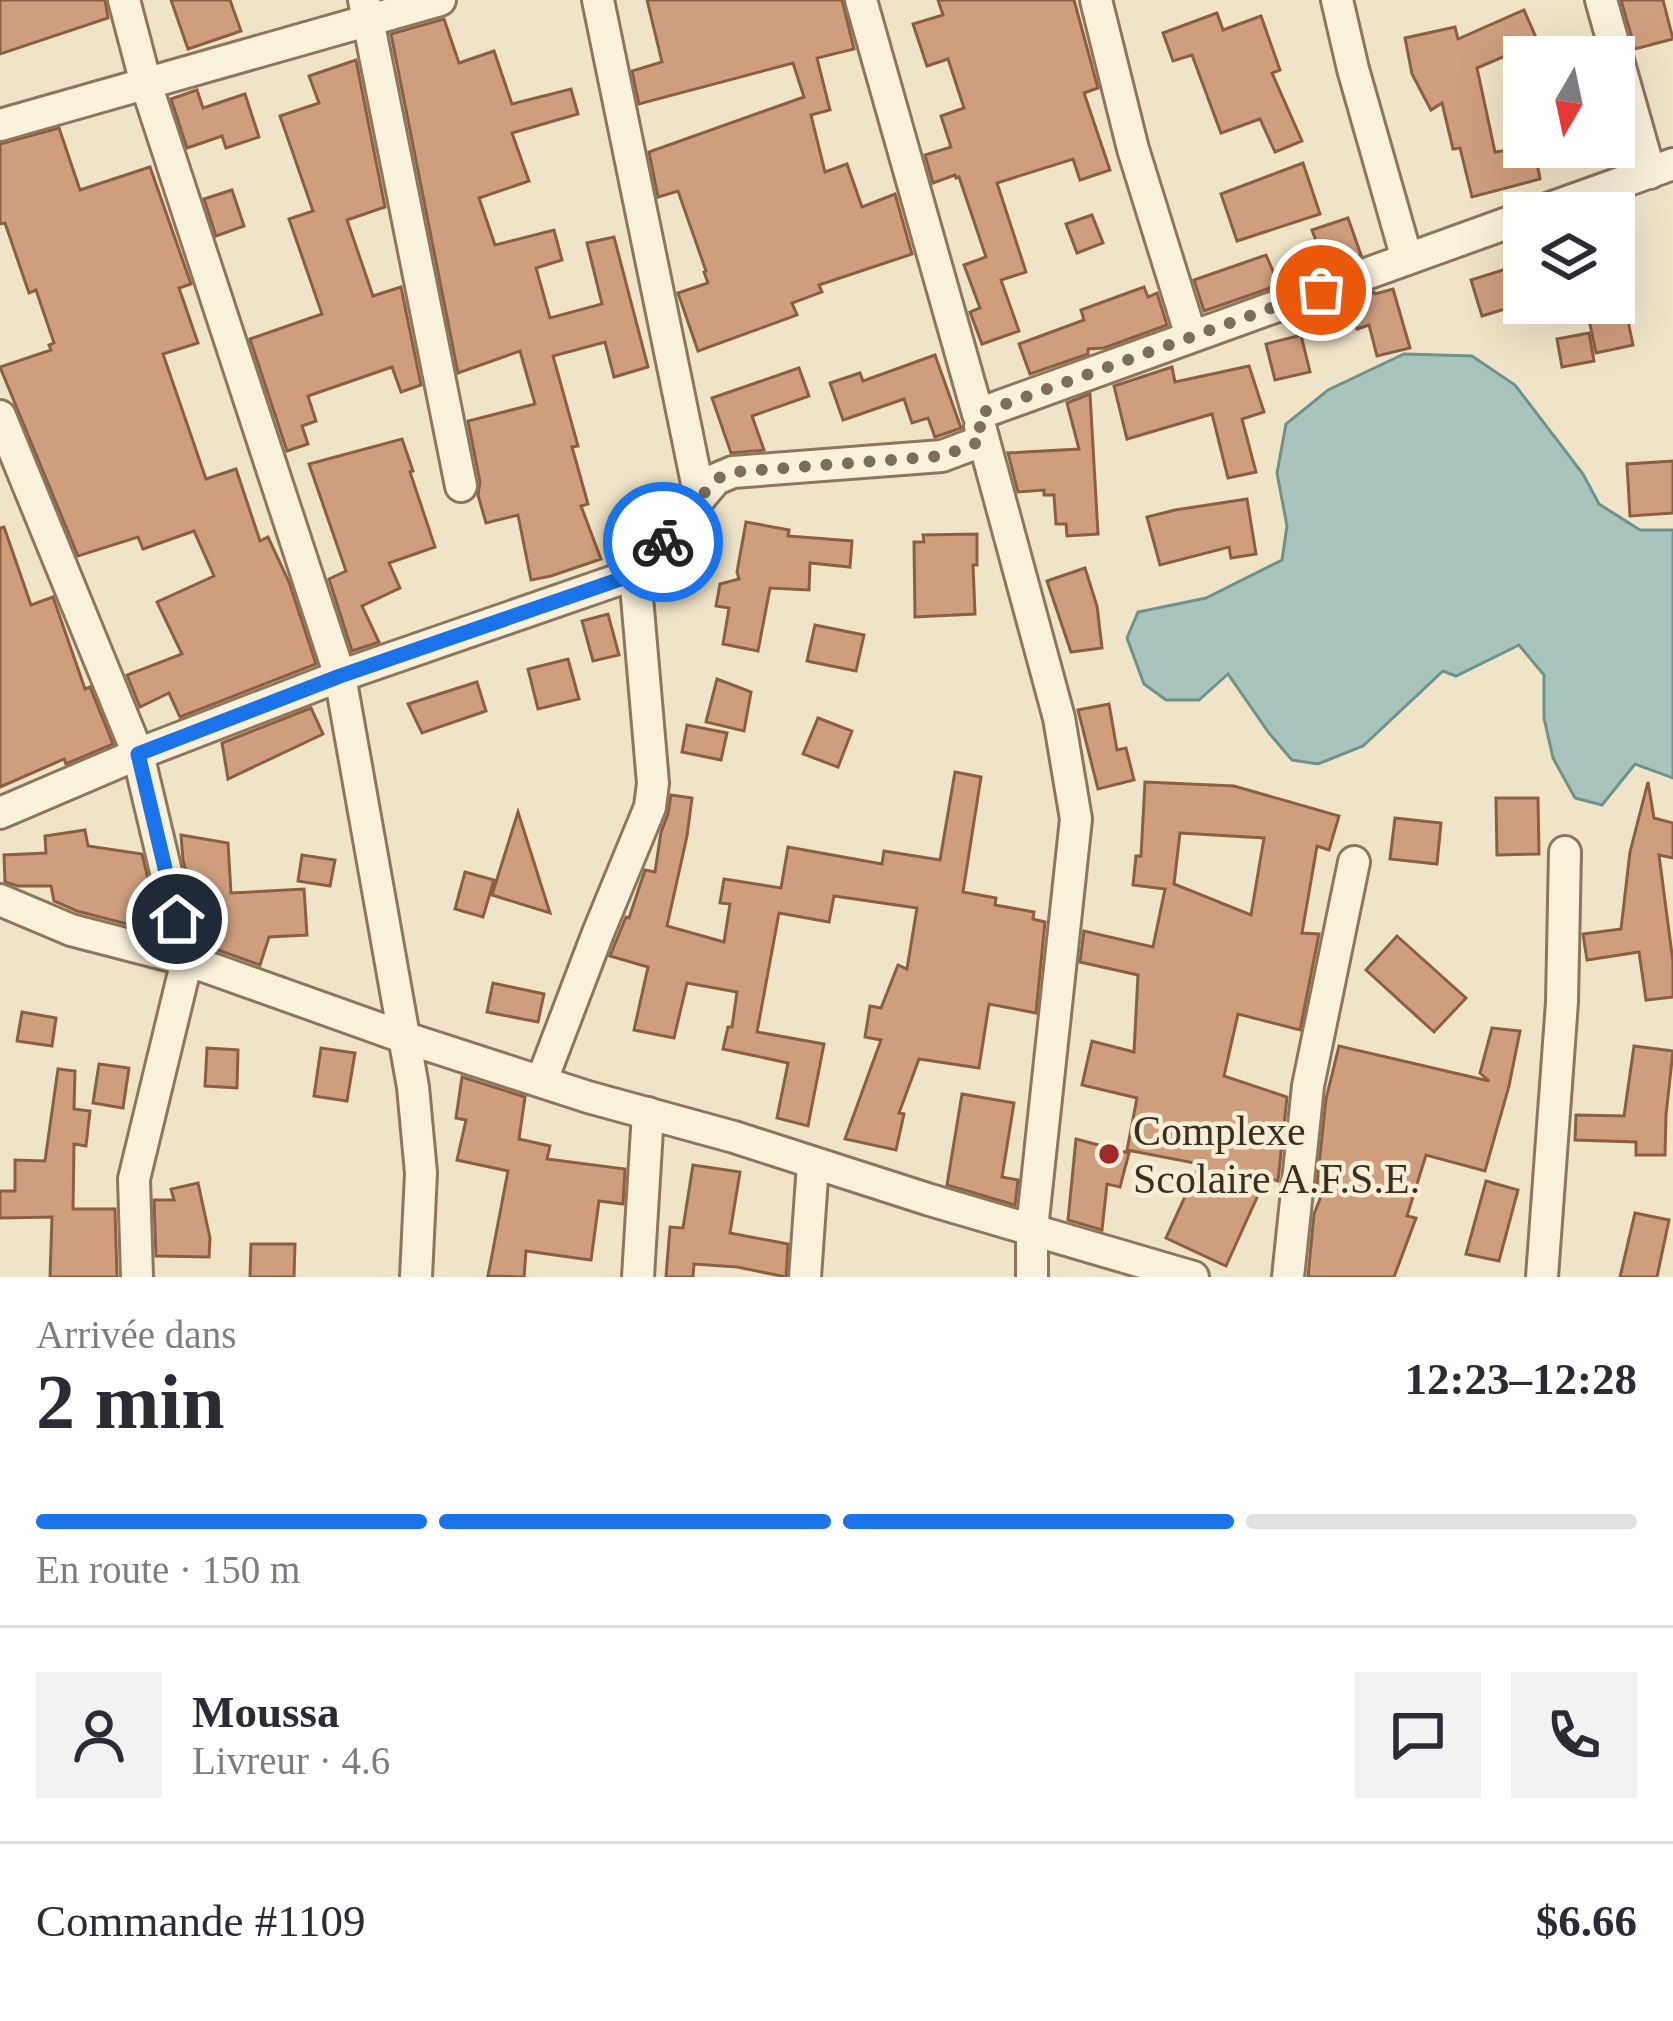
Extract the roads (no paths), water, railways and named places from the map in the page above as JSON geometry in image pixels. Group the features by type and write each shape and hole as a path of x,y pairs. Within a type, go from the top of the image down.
{"street":[{"path":"124,0 146,84 340,676 413,1087 421,1173 416,1277"},
{"path":"0,125 146,84 366,10 440,0"},
{"path":"598,0 700,498"},
{"path":"862,0 1059,718 1076,819 1032,1277"},
{"path":"1096,0 1132,149 1191,336"},
{"path":"1336,0 1407,259"},
{"path":"1597,192 1662,169 1601,0"},
{"path":"366,10 461,486"},
{"path":"0,813 340,676 635,574 716,479 733,472 942,456 980,427 1191,336 1503,225"},
{"path":"0,416 138,754 187,960 134,1179 137,1277"},
{"path":"542,1080 650,807 653,783 635,574"},
{"path":"1542,1277 1562,1002 1565,851"},
{"path":"1288,1277 1308,1086 1354,862"},
{"path":"0,900 71,930 187,960 403,1037 1193,1277"},
{"path":"638,1277 648,1113"},
{"path":"805,1277 813,1164"}],"water":[{"path":"1404,354 1472,356 1515,385 1583,474 1599,504 1640,530 1673,530 1673,778 1635,764 1602,805 1575,798 1553,758 1544,718 1544,675 1519,645 1456,676 1443,671 1363,746 1318,764 1292,760 1228,674 1199,700 1166,700 1144,684 1127,638 1138,612 1206,598 1282,560 1287,526 1277,473 1286,424 1328,390"}],"place":[{"name":"Complexe Scolaire A.F.S.E.","path":"1109,1154"}]}
